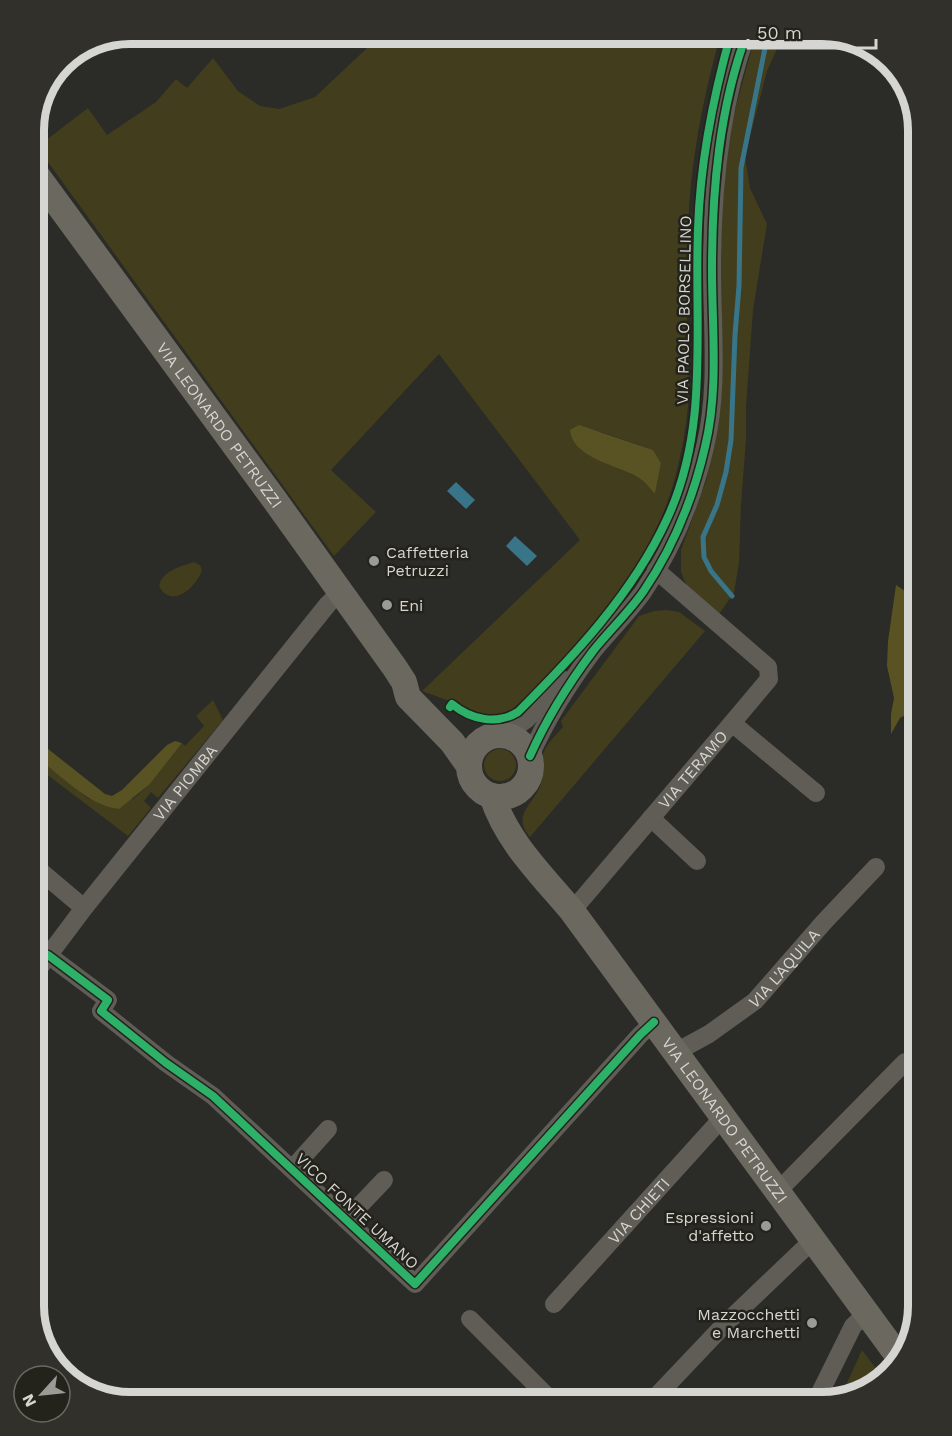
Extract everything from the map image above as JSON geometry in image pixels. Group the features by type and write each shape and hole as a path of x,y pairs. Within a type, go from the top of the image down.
{"main road":[{"name":"VIA LEONARDO PETRUZZI","path":"44,185 404,682 408,697 447,736 469,766"},
{"name":"VIA LEONARDO PETRUZZI","path":"404,682 417,689 430,704 454,723 495,736"},
{"path":"495,736 520,741 530,756 531,772 524,786 518,791 501,797 492,796 475,785 469,766 474,749 495,736"},
{"name":"VIA LEONARDO PETRUZZI","path":"518,791 516,812 518,825 548,883"},
{"name":"VIA LEONARDO PETRUZZI","path":"492,796 498,815 515,844 572,911 895,1352"}],"street":[{"name":"VIA PAOLO BORSELLINO","path":"530,756 543,727 592,654 642,592 656,570 675,538 693,490 712,408 714,358 712,204 725,117 744,44"},
{"path":"656,570 768,667 769,679 732,723"},
{"name":"VIA PIOMBA","path":"43,962 328,604 340,592"},
{"name":"VIA PAOLO BORSELLINO","path":"495,736 527,719 592,654"},
{"name":"VIA TERAMO","path":"572,911 732,723 816,793"},
{"name":"VIA TERAMO","path":"651,818 697,861"},
{"name":"VIA L'AQUILA","path":"676,1052 709,1034 755,1001 876,867"},
{"path":"43,874 84,908"},
{"name":"VICO FONTE UMANO","path":"48,955 108,1000 100,1011 166,1064 213,1096 415,1284 654,1022"},
{"path":"778,1191 905,1062"},
{"name":"VIA CHIETI","path":"554,1304 724,1116"},
{"path":"292,1169 328,1129"},
{"path":"346,1220 384,1180"},
{"path":"660,1392 724,1325 813,1240"},
{"path":"820,1392 853,1326 867,1313"},
{"path":"470,1319 543,1392"}],"shaded area":[{"path":"372,43 718,44 703,106 691,180 687,257 689,398 685,433 675,478 664,512 648,545 607,608 558,665 506,715 478,715 464,710 455,703 422,691 580,540 439,354 331,470 376,512 334,556 44,157 44,142 88,108 107,135 156,102 176,79 187,88 213,58 238,91 260,106 279,109 315,97","holes":["601,432 653,450 661,463 655,494 643,480 580,449"]},
{"path":"753,44 779,44 767,71 745,156 750,188 767,224 753,310 739,563 734,593 716,618 688,589 681,572 681,550 706,481 715,437 723,176 732,121"},
{"path":"579,425 653,450 661,463 655,494 642,480 600,461 580,448 573,440 570,430"},
{"path":"194,562 200,565 202,570 195,583 177,596 164,593 159,586 164,576 183,565"},
{"path":"896,585 908,593 908,714 900,718 891,734 894,698 887,666"},
{"path":"667,610 679,612 705,631 530,837 525,830 523,817 540,787 544,750 563,727 561,721 639,616"},
{"path":"213,700 223,720 158,798 151,792 144,801 151,808 128,836 43,772 43,762 89,799 133,799 150,784 182,743 185,746 204,726 196,716"},
{"path":"175,741 182,743 150,784 119,809 96,802 43,763 43,745 105,794 112,796 122,790 167,745"},
{"path":"500,749 511,754 516,765 511,776 500,781 489,776 484,765 489,754"},
{"path":"862,1350 878,1372 865,1381 844,1390"}],"water":[{"path":"456,482 475,500 466,509 447,491"},
{"path":"515,536 537,556 527,566 506,546"}],"waterway":[{"path":"732,596 711,571 704,557 703,537 717,505 726,472 731,440 739,286 741,168 766,44"}],"cycle path":[{"path":"450,707 452,704 467,714 484,719 502,718 518,712 561,668 620,598 667,519 681,484 695,413 701,179 713,105 728,44"},
{"path":"530,756 575,676 593,651 637,600 654,575 673,540 694,485 705,447 712,403 714,359 712,240 719,150 730,91 743,44"},
{"path":"48,955 108,1000 101,1011 166,1063 213,1096 415,1284 654,1022"}],"place":[{"name":"Caffetteria Petruzzi","path":"374,561"},
{"name":"Eni","path":"387,605"},
{"name":"Espressioni d'affetto","path":"766,1226"},
{"name":"Mazzocchetti e Marchetti","path":"812,1323"}]}
